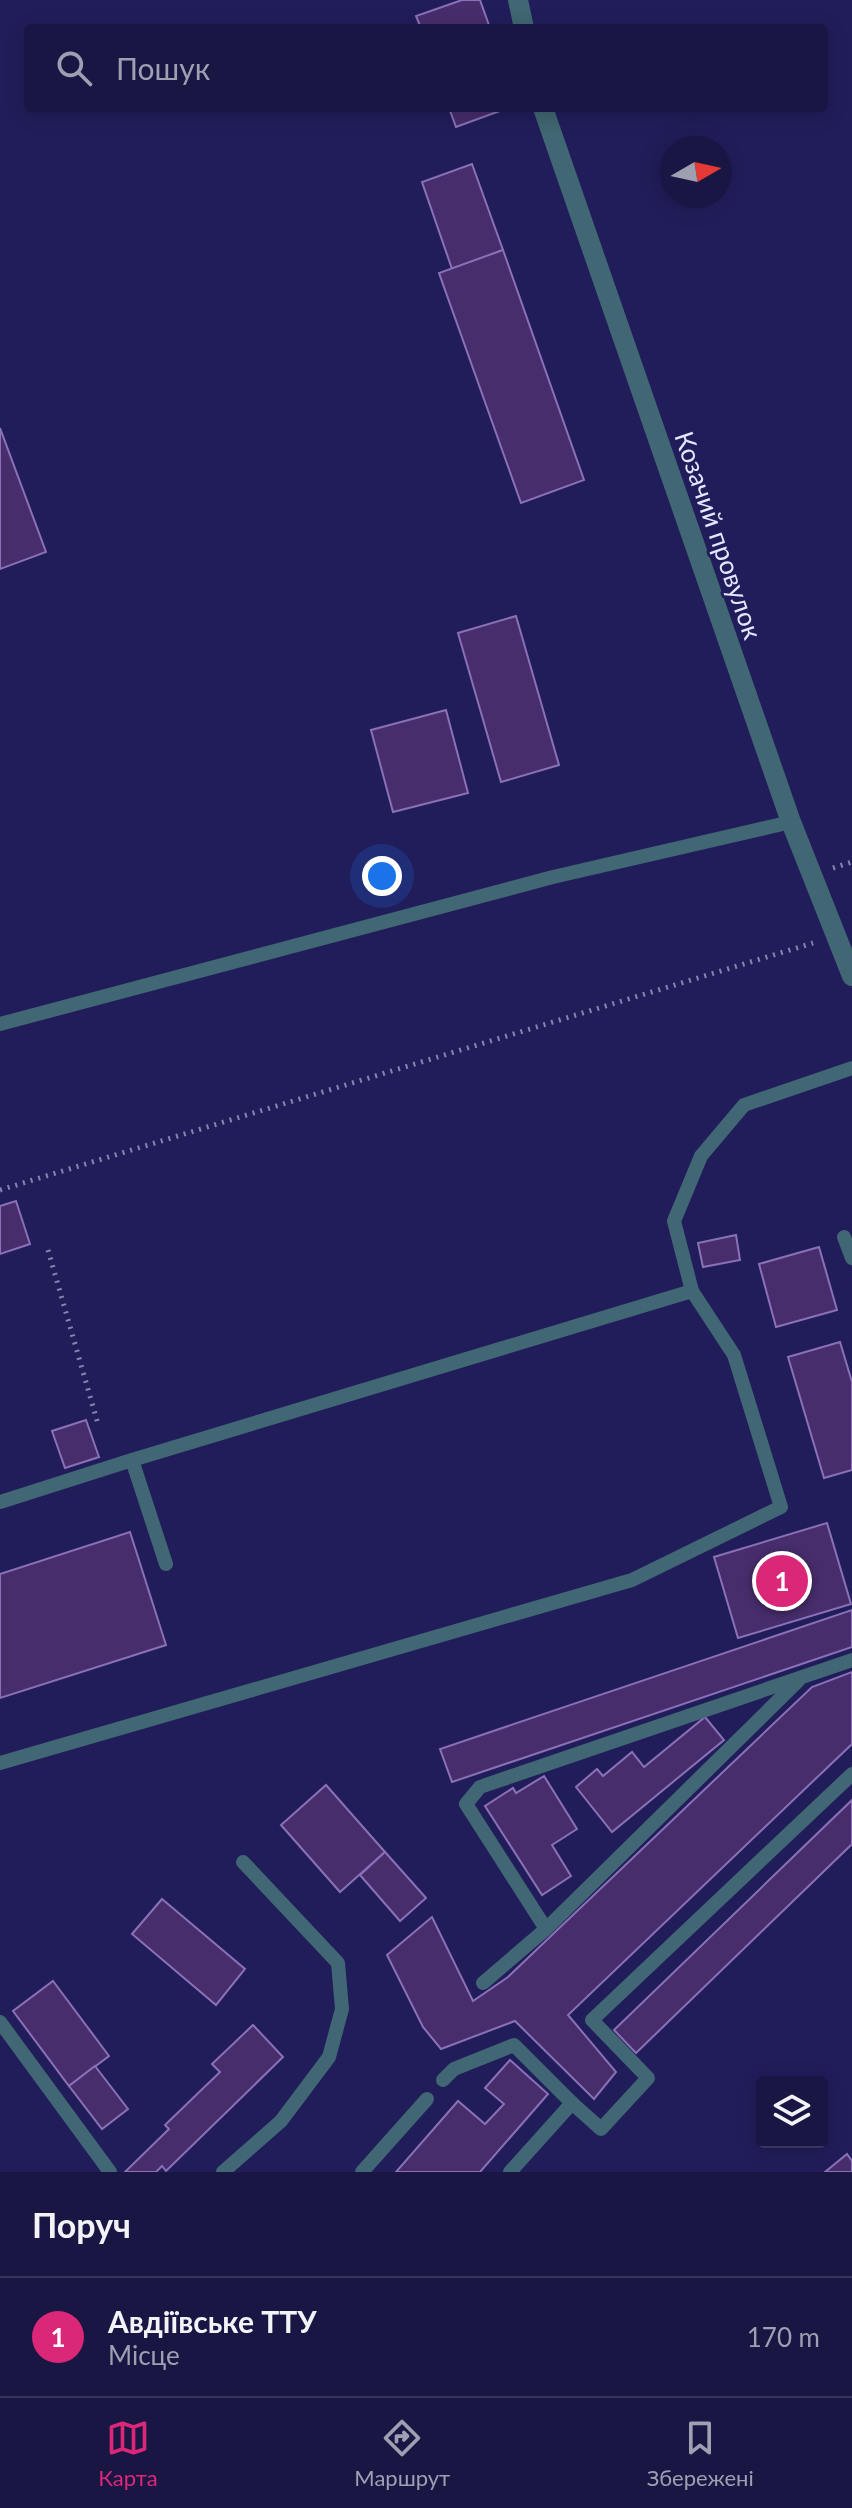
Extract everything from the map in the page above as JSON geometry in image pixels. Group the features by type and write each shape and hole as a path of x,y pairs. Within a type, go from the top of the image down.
{"street":[{"path":"518,0 523,24"},
{"name":"Козачий провулок","path":"544,112 791,822 852,976"}],"lane":[{"path":"0,1024 553,877 791,822"},
{"path":"0,1763 632,1580 781,1507 734,1355 692,1291 674,1221 701,1156 744,1105 852,1068"},
{"path":"844,1237 852,1258"},
{"path":"0,1502 692,1291"},
{"path":"132,1460 166,1564"},
{"path":"546,1929 466,1804 480,1787 852,1660"},
{"path":"483,1983 546,1929 801,1678"},
{"path":"443,2080 454,2069 514,2045 601,2129 648,2078 592,2020 852,1774"},
{"path":"223,2172 281,2121 329,2057 342,2009 338,1963 243,1862"},
{"path":"0,2022 110,2172"},
{"path":"362,2172 427,2099"},
{"path":"510,2172 572,2103"}],"path":[{"path":"0,1190 837,936"},
{"path":"48,1250 98,1424"}],"building":[{"path":"462,0 480,0 489,24 419,24 416,16"},
{"path":"450,112 497,112 456,127"},
{"path":"472,164 503,250 452,269 422,182"},
{"path":"503,250 584,480 521,503 439,273"},
{"path":"0,428 46,552 0,569"},
{"path":"516,616 559,765 501,782 458,633"},
{"path":"446,710 468,793 393,812 371,730"},
{"path":"16,1201 30,1244 0,1254 0,1206"},
{"path":"736,1235 740,1260 703,1267 698,1243"},
{"path":"819,1247 837,1310 776,1327 759,1264"},
{"path":"840,1342 852,1382 852,1470 824,1478 788,1357"},
{"path":"86,1420 99,1457 65,1468 52,1431"},
{"path":"827,1523 851,1604 738,1638 714,1557"},
{"path":"130,1532 166,1645 0,1698 0,1574"},
{"path":"852,1610 852,1647 452,1782 440,1749"},
{"path":"852,1672 852,1744 568,2015 616,2072 594,2099 515,2021 441,2049 423,2027 387,1955 432,1917 473,2001 508,1977 812,1687"},
{"path":"705,1717 724,1740 612,1832 576,1787 597,1769 603,1776 632,1752 644,1767"},
{"path":"544,1776 577,1829 552,1845 571,1876 542,1895 485,1806 513,1788 516,1793"},
{"path":"326,1785 385,1852 340,1892 281,1825"},
{"path":"852,1800 852,1844 636,2053 614,2030"},
{"path":"385,1852 426,1898 400,1921 360,1875"},
{"path":"162,1899 245,1969 216,2005 132,1934"},
{"path":"53,1981 109,2056 69,2086 13,2011"},
{"path":"253,2025 283,2057 166,2171 162,2166 156,2172 125,2172 169,2129 165,2125 220,2072 212,2064"},
{"path":"510,2060 548,2094 480,2172 396,2172 458,2101 485,2124 504,2104 485,2088"},
{"path":"95,2066 128,2109 102,2129 69,2086"},
{"path":"847,2154 852,2161 852,2172 825,2172"}],"place":[{"name":"Авдіївське ТТУ","path":"782,1581"}]}
